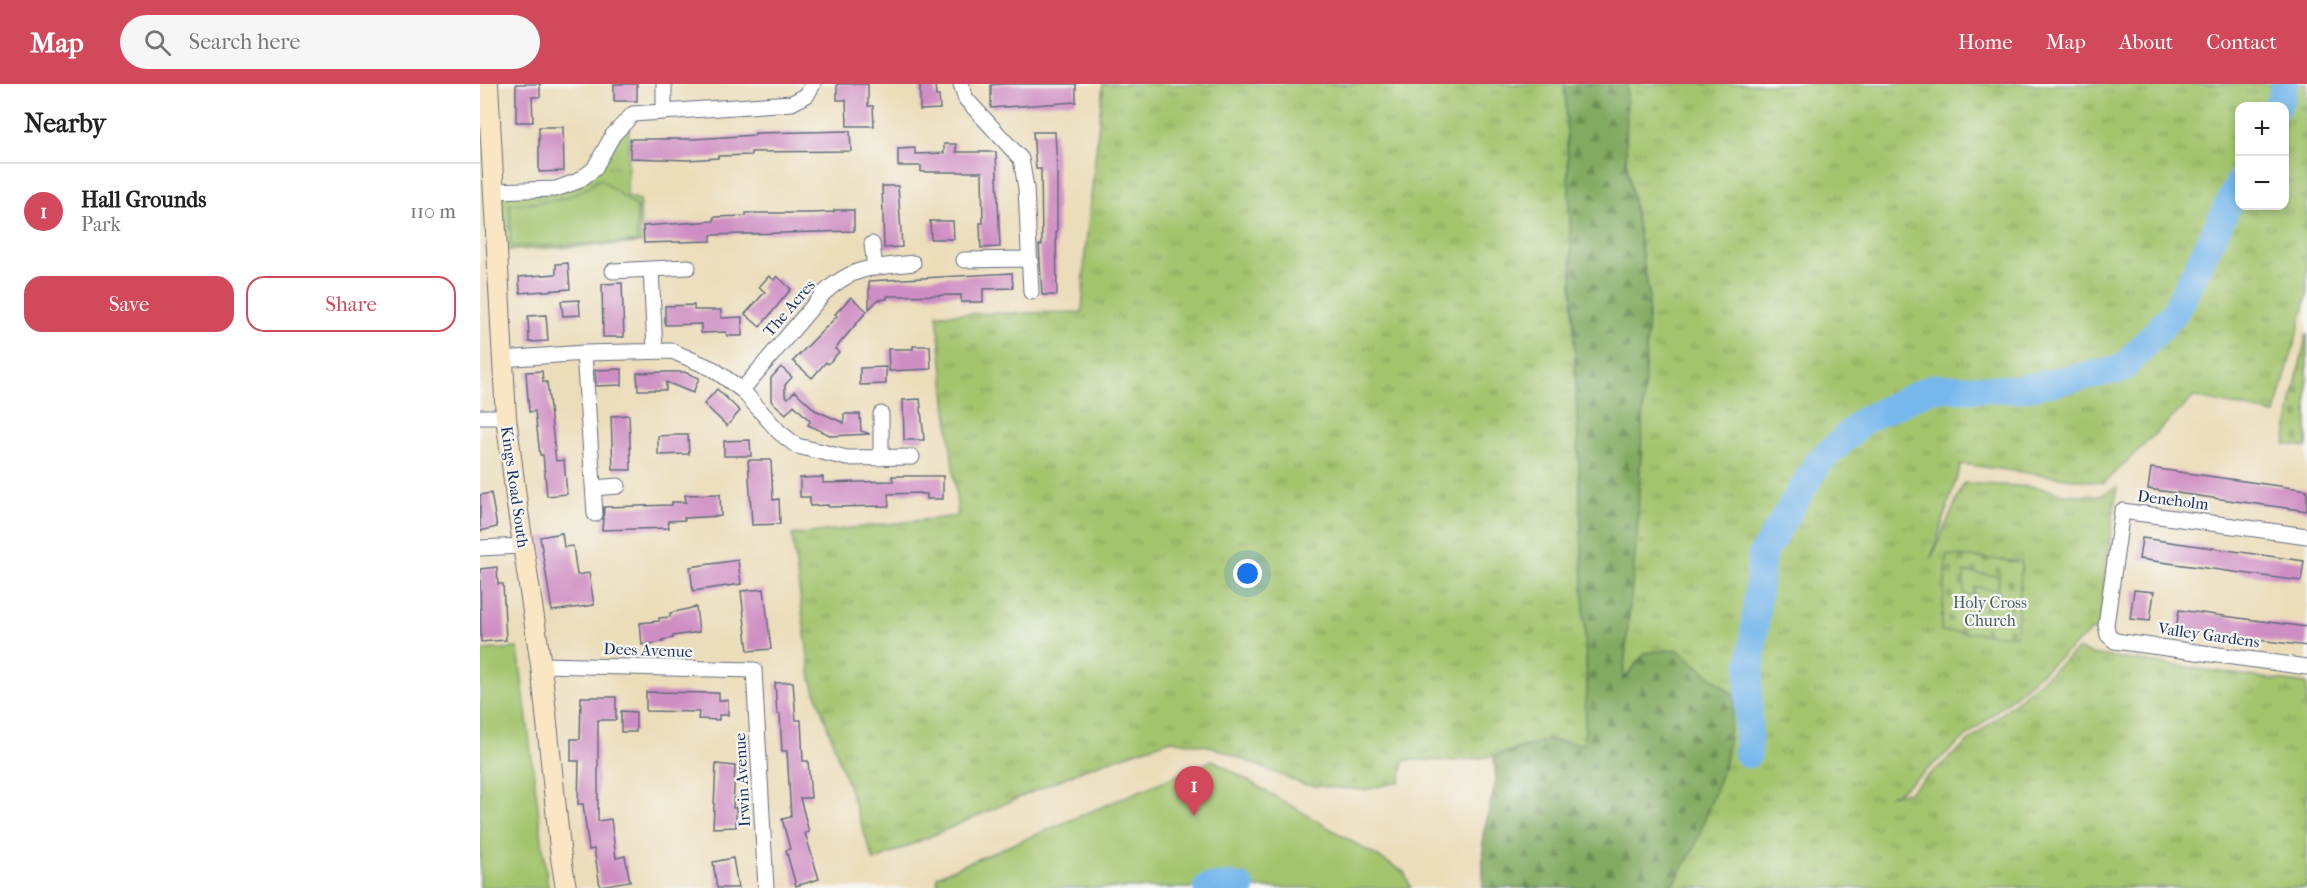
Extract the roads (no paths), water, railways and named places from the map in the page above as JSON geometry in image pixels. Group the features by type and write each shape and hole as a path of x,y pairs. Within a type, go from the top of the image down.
{"street":[{"name":"Kings Road South","path":"488,84 485,125 493,190 506,417 542,665 566,888"},
{"path":"664,84 664,110"},
{"path":"493,190 556,189 578,181 594,169 613,135 633,114 664,110 792,103 807,95 813,84"},
{"path":"961,84 966,99 1021,159 1026,188 1031,292"},
{"path":"872,244 874,267"},
{"path":"964,260 1030,259"},
{"name":"The Acres","path":"742,390 824,293 838,280 858,269 913,263"},
{"path":"613,271 688,267"},
{"path":"651,269 655,350"},
{"path":"502,359 584,353 672,351 713,369 742,390 779,432 797,446 847,458 912,457"},
{"path":"584,353 596,514"},
{"path":"881,414 881,458"},
{"path":"480,417 506,417"},
{"path":"594,488 618,486"},
{"name":"Deneholm","path":"2108,635 2106,625 2122,511 2307,536"},
{"path":"480,548 523,546"},
{"name":"Valley Gardens","path":"2108,635 2115,640 2307,667"},
{"name":"Dees Avenue","path":"542,665 754,670"},
{"name":"Irwin Avenue","path":"754,670 766,888"}],"waterway":[{"path":"2279,102 2284,84"},
{"path":"1748,754 1749,682 1762,555 1818,463 1864,420 1932,388 2018,389 2122,369 2175,312 2235,191"},
{"path":"1207,888 1229,886 1241,888"}],"place":[{"name":"Hall Grounds","path":"1194,816"}],"park label":[{"name":"Holy Cross Church","path":"1990,611"}]}
